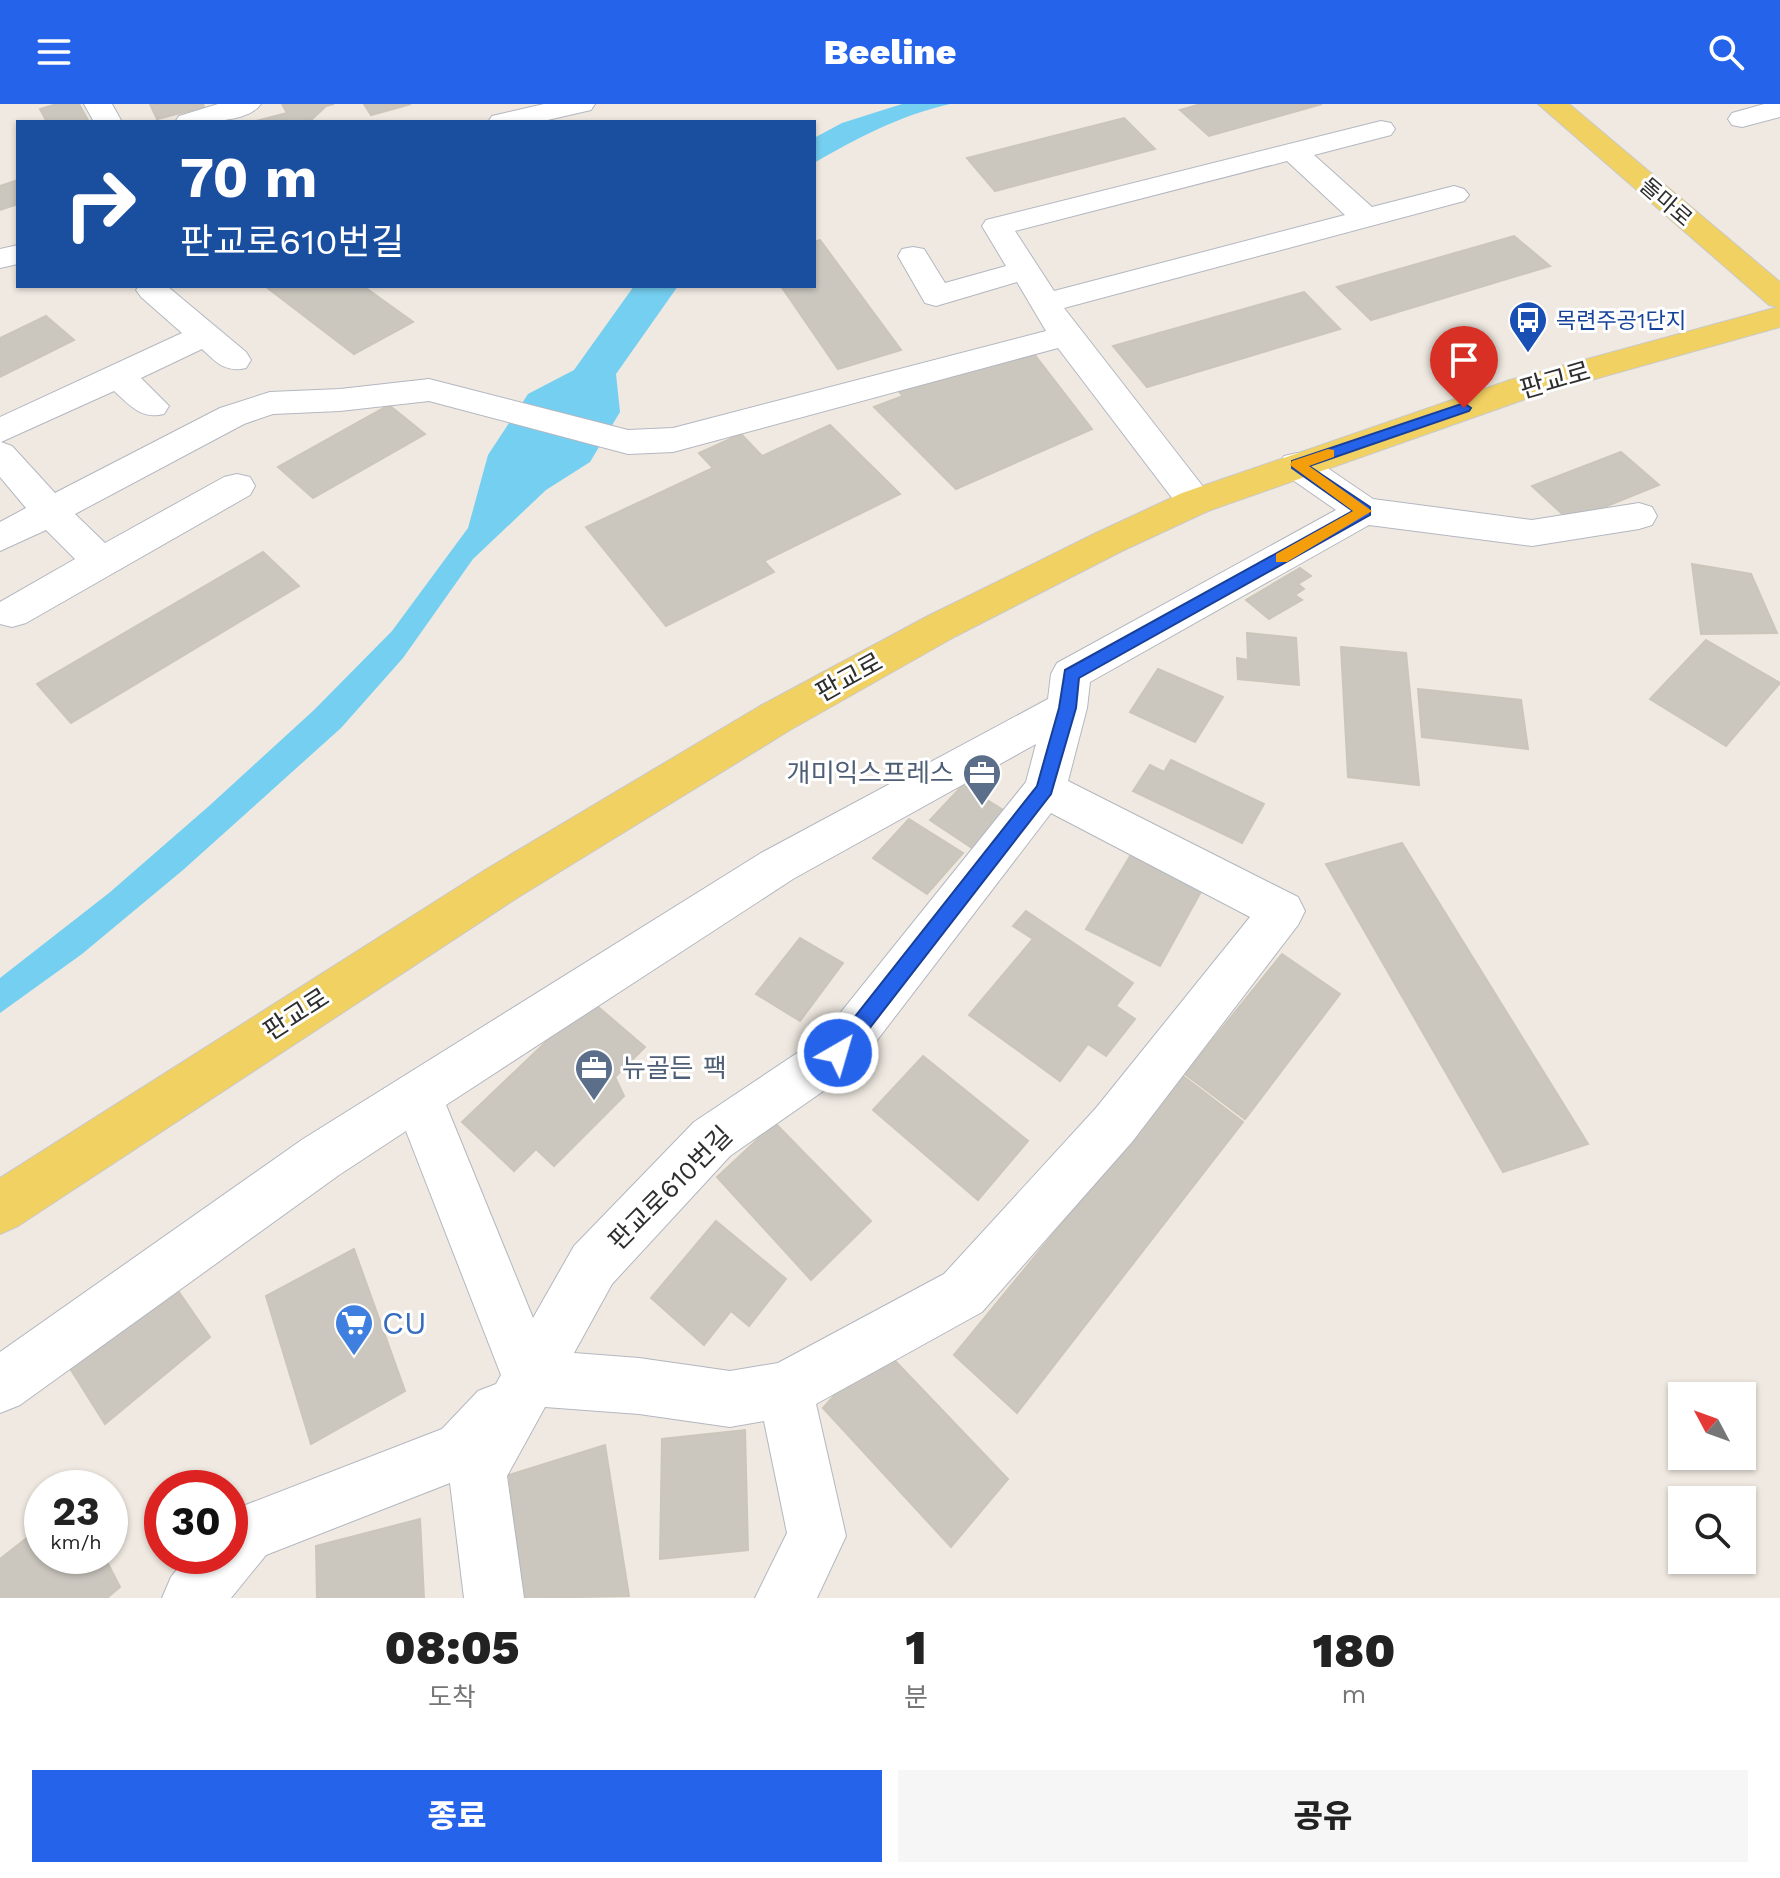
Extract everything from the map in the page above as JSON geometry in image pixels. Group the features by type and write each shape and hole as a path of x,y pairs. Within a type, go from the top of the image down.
{"main road":[{"name":"돌마로","path":"1552,104 1780,298"},
{"name":"판교로","path":"0,1208 501,884 775,718 942,626 1195,502 1522,388 1780,317"}],"street":[{"path":"195,120 247,104"},
{"path":"511,120 581,104"},
{"path":"1742,119 1780,108"},
{"path":"1195,502 1066,336 997,226 1381,129"},
{"path":"1293,151 1366,218"},
{"path":"1045,303 1454,195"},
{"path":"913,256 936,296 1025,270"},
{"path":"152,290 234,360"},
{"path":"0,431 205,335"},
{"path":"0,538 232,416 270,403 340,400 429,390 493,410 628,442 673,440 1066,336"},
{"path":"117,376 152,406"},
{"path":"0,454 50,512 101,562"},
{"path":"1297,465 1364,511 1532,533 1639,516"},
{"path":"12,613 237,486"},
{"name":"판교로610번길","path":"494,1598 478,1472 593,1265 712,1139 838,1053 1045,789 1067,708 1071,674 1364,511"},
{"path":"0,1385 321,1157 777,866 1067,708"},
{"path":"417,1095 530,1378 639,1386 730,1399 785,1390 963,1293 1114,1125 1282,911 1045,789"},
{"name":"판교로610번길","path":"248,1533 461,1450 530,1378"},
{"path":"785,1390 817,1536 785,1598"},
{"name":"판교로610번길","path":"192,1598 212,1574"}],"water":[{"path":"902,104 950,104 880,128 816,162 816,137 842,123"},
{"path":"633,288 677,288 616,374 620,412 590,462 546,490 473,559 403,658 341,728 183,870 82,954 0,1013 0,978 109,893 209,806 314,710 392,631 468,528 488,455 528,394 574,370"}],"building":[{"path":"57,104 79,104 88,120 46,120 40,109"},
{"path":"150,104 203,104 204,107 157,119"},
{"path":"282,104 334,104 326,106 311,120 260,120 287,113"},
{"path":"364,104 411,104 371,115"},
{"path":"1201,104 1322,104 1209,136 1180,110"},
{"path":"1124,118 1155,149 995,191 967,158"},
{"path":"16,181 16,205 0,210 0,186"},
{"path":"1514,236 1550,266 1371,320 1337,287"},
{"path":"820,240 901,350 838,369 782,288 816,288 816,241"},
{"path":"268,288 366,288 413,322 354,354"},
{"path":"1304,292 1340,329 1147,387 1113,346"},
{"path":"46,316 74,340 0,377 0,338"},
{"path":"1031,350 1092,429 956,489 874,407 903,396 893,385"},
{"path":"389,405 425,434 313,498 278,467"},
{"path":"830,425 900,494 764,561 774,572 666,626 586,527 713,468 699,453 741,434 762,456"},
{"path":"1621,452 1659,485 1570,521 1532,486"},
{"path":"263,552 299,586 71,723 37,684"},
{"path":"1692,564 1751,574 1777,633 1701,634"},
{"path":"1300,568 1311,576 1298,584 1304,589 1295,595 1302,600 1269,619 1246,600"},
{"path":"1247,633 1296,638 1299,685 1238,679 1237,658 1248,660"},
{"path":"1706,640 1780,683 1726,746 1650,699"},
{"path":"1341,647 1406,653 1419,785 1348,777"},
{"path":"1158,669 1223,697 1195,742 1130,712"},
{"path":"1418,689 1521,700 1528,749 1422,737"},
{"path":"1171,760 1264,804 1242,843 1133,791 1150,765 1164,772"},
{"path":"963,785 1008,813 975,850 930,820"},
{"path":"909,819 963,853 927,894 873,858"},
{"path":"1402,843 1588,1144 1503,1172 1326,864"},
{"path":"1132,853 1203,888 1160,966 1086,929"},
{"path":"1026,911 1133,983 1116,1006 1135,1019 1106,1056 1088,1044 1060,1081 969,1015 1033,939 1013,926"},
{"path":"800,938 843,963 800,1021 756,994"},
{"path":"1282,954 1340,994 1245,1119 1185,1074"},
{"path":"590,1000 645,1047 615,1077 624,1096 554,1166 536,1149 514,1171 462,1122"},
{"path":"923,1056 1028,1141 978,1200 873,1110"},
{"path":"1183,1076 1243,1122 1017,1413 954,1355"},
{"path":"775,1123 871,1221 811,1280 717,1177"},
{"path":"716,1221 786,1279 749,1326 731,1311 704,1345 651,1298"},
{"path":"354,1249 405,1391 311,1444 266,1296"},
{"path":"165,1272 210,1337 105,1424 61,1354"},
{"path":"880,1345 1008,1479 951,1547 823,1408"},
{"path":"745,1430 748,1550 660,1559 662,1439"},
{"path":"605,1445 629,1596 523,1598 509,1475"},
{"path":"420,1519 424,1598 317,1598 316,1546"},
{"path":"24,1540 24,1574 113,1574 120,1587 107,1598 0,1598 0,1559"}],"slow traffic":[{"path":"1282,558 1364,511 1297,465 1328,454"}],"place":[{"name":"목련주공1단지","path":"1528,354"},
{"name":"개미익스프레스","path":"982,807"},
{"name":"뉴골든 팩","path":"594,1102"},
{"name":"CU","path":"354,1357"}],"route":[{"path":"838,1053 1045,789 1067,708 1071,674 1364,511 1297,465 1464,408"}]}
